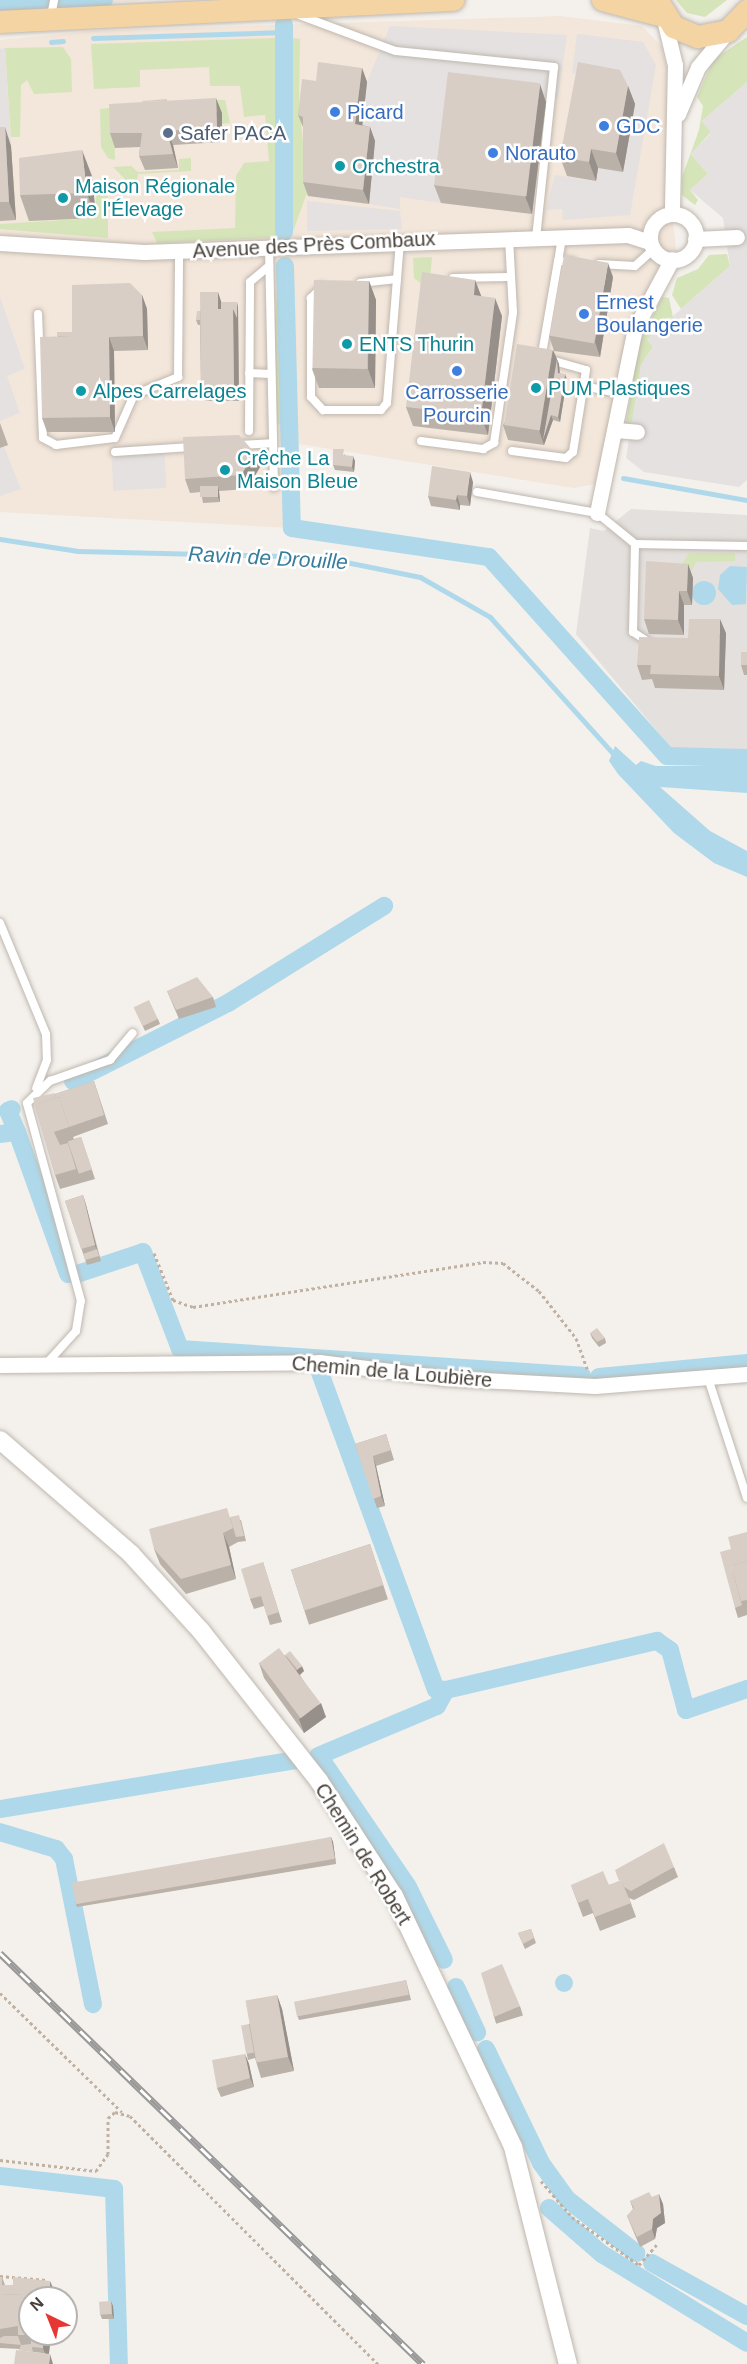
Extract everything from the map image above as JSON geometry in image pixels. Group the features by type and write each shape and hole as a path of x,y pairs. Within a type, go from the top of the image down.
{"main road":[{"path":"0,22 52,10 286,9 453,0"},
{"path":"603,0 660,8 698,37 740,22"}],"street":[{"path":"660,8 675,53 675,122 669,168 672,214"},
{"path":"675,122 698,67 740,22"},
{"path":"672,214 655,223 652,246 672,259"},
{"path":"597,513 616,430 635,328 672,259 690,252 695,239 692,224 672,214"},
{"name":"Avenue des Près Combaux","path":"0,243 179,251 400,240 628,235 655,223"},
{"name":"Avenue des Près Combaux","path":"628,235 652,246"},
{"path":"695,239 737,237"},
{"path":"616,430 637,432"},
{"name":"Chemin de la Loubière","path":"0,1365 319,1362 455,1379 590,1386 747,1374"},
{"name":"Chemin de Robert","path":"0,1440 80,1506 189,1617 319,1781 382,1877 513,2147 568,2364"}],"lane":[{"path":"286,9 380,47 554,67 536,237"},
{"path":"543,348 562,237"},
{"path":"421,441 483,449 494,443 513,312 509,277 509,238"},
{"path":"334,285 317,288 311,298 310,397 323,410 378,411 387,403 400,240"},
{"path":"592,264 635,266 652,246"},
{"path":"269,248 274,487"},
{"path":"38,314 43,438 56,445 115,438 134,395 178,377 179,251"},
{"path":"558,261 580,263"},
{"path":"249,431 250,278 269,266"},
{"path":"446,278 509,277"},
{"path":"345,284 397,279"},
{"path":"512,451 571,457 584,386 582,365 542,358"},
{"path":"249,373 270,374"},
{"path":"584,386 622,394"},
{"path":"227,445 272,443"},
{"path":"115,452 205,447"},
{"path":"477,492 597,513 635,544 747,546"},
{"path":"635,544 633,632 638,640 656,641"},
{"path":"0,923 46,1034 47,1060 27,1112 81,1301 76,1331 46,1364"},
{"path":"31,1097 50,1081 110,1060 133,1033"},
{"path":"708,1378 747,1498"}],"path":[{"path":"154,1253 173,1300 193,1307 483,1262 503,1263 526,1276 576,1338 590,1386"},
{"path":"0,1994 241,2223 378,2364"},
{"path":"0,2160 96,2171 108,2154 108,2118 122,2112"},
{"path":"535,2174 572,2217 608,2247 639,2265 657,2244"},
{"path":"0,2276 47,2280"}],"shaded area":[{"path":"0,0 149,0 0,10"},
{"path":"560,16 642,26 662,47 667,70 669,187 677,259 635,328 607,482 574,488 293,443 292,528 0,512 0,40 93,31"},
{"path":"390,26 567,35 558,97 546,102 455,91 441,203 400,197 400,209 369,204 375,141 361,138 367,82"},
{"path":"577,34 643,42 656,65 630,215 563,220 562,209 546,210 555,175 595,181 598,168 623,171 635,104 627,88 572,73"},
{"path":"5,48 11,146 0,146 0,49"},
{"path":"747,82 747,480 739,487 644,472 626,458 641,365 653,347 647,339 730,266 723,218 690,190 708,174 691,154 711,133 702,121"},
{"path":"307,201 400,211 402,229 307,231"},
{"path":"0,297 25,369 7,376 20,413 0,421"},
{"path":"164,444 166,488 113,491 111,447"},
{"path":"4,447 21,489 0,496 0,448"},
{"path":"631,509 747,515 747,750 672,749 576,634 590,528 604,531"}],"green space":[{"path":"676,0 727,0 705,17 687,13"},
{"path":"287,37 300,39 299,104 308,190 291,237 157,243 152,232 235,228 236,176 244,163 269,161 265,115 244,117 240,86 210,86 209,67 140,70 140,87 94,89 91,44 275,38 280,137 285,138"},
{"path":"747,37 747,82 702,121 711,132 691,154 708,174 690,190 698,200 695,205 682,195 682,177 699,130 703,106 697,97 713,60"},
{"path":"63,47 71,59 72,92 34,94 27,80 21,85 20,137 11,137 5,48"},
{"path":"196,100 225,100 230,123 222,124 221,113"},
{"path":"141,104 114,119 115,160 108,158 101,147 100,109"},
{"path":"191,158 191,171 138,174 137,181 127,181 113,167 131,166 138,172 179,170 179,159"},
{"path":"96,180 108,188 108,238 0,229 0,224 96,218"},
{"path":"727,254 730,266 681,309 672,295 677,278 698,269 709,255"},
{"path":"432,257 429,290 414,278 413,258"},
{"path":"279,262 293,263 282,425 268,424"},
{"path":"662,297 669,298 673,317 647,339 653,347 641,365 632,424 626,424 639,344"},
{"path":"689,553 735,553 735,561 696,562 692,570 679,569"}],"water":[{"path":"730,566 747,567 746,604 732,605 718,589 720,575"},
{"path":"704,581 713,584 716,593 713,602 704,605 695,602 692,593 695,584"},
{"path":"615,746 636,765 641,761 656,766 747,766 747,793 660,787 710,831 747,851 747,877 714,863 674,833 618,774 609,761"},
{"path":"564,1974 570,1977 573,1983 570,1989 564,1992 558,1989 555,1983 558,1977"}],"building":[{"path":"318,62 362,68 355,124 370,127 363,190 303,182 303,117 298,115 302,79 316,81"},
{"name":"GDC","path":"578,62 620,70 628,86 616,153 591,149 589,162 560,157"},
{"name":"Norauto","path":"448,72 540,83 526,196 434,185"},
{"path":"216,98 217,127 167,131 173,154 139,156 142,133 110,133 109,104"},
{"path":"167,99 167,101 142,102 142,101"},
{"path":"0,127 5,127 9,202 0,202"},
{"path":"82,150 87,193 20,195 19,158"},
{"name":"Ernest Boulangerie","path":"564,255 608,263 594,344 550,336"},
{"name":"Carrosserie Pourcin","path":"422,272 475,280 474,295 495,298 481,416 406,407"},
{"name":"ENTS Thurin","path":"314,280 369,281 367,369 312,368"},
{"name":"Alpes Carrelages","path":"130,283 142,295 143,336 109,337 110,417 42,418 40,337 72,336 72,285"},
{"path":"200,292 218,292 218,309 233,309 234,387 201,387"},
{"path":"221,302 237,302 237,318 233,309 221,309"},
{"path":"197,311 200,311 200,320 196,320"},
{"path":"57,332 72,332 72,336 57,336"},
{"name":"PUM Plastiques","path":"517,344 553,350 540,431 504,425"},
{"path":"557,359 558,373 565,374 558,417 551,415 543,440"},
{"path":"239,435 255,453 241,475 185,479 183,437"},
{"path":"333,449 344,449 343,455 353,456 352,467 333,465"},
{"path":"432,466 470,472 467,496 457,495 456,500 428,496"},
{"path":"200,486 218,486 218,497 200,497"},
{"path":"646,561 688,564 687,591 679,591 678,620 644,619"},
{"path":"689,619 720,619 719,676 650,674 651,665 637,665 639,637 688,638"},
{"path":"741,652 747,652 747,665 741,665"},
{"path":"197,977 213,997 176,1010 167,991"},
{"path":"149,1000 158,1019 142,1026 134,1007"},
{"path":"94,1081 104,1115 69,1127 59,1097 56,1098 55,1094"},
{"path":"55,1093 56,1098 35,1105 33,1098"},
{"path":"59,1097 69,1127 54,1132 60,1145 68,1143 76,1169 55,1175 34,1105"},
{"path":"81,1137 92,1169 79,1174 68,1142"},
{"path":"83,1195 95,1245 81,1249 65,1201"},
{"path":"97,1249 99,1256 85,1260 83,1254"},
{"path":"597,1328 605,1338 597,1342 590,1333"},
{"path":"386,1434 391,1450 373,1456 381,1496 373,1499 355,1444"},
{"path":"227,1508 233,1528 223,1533 231,1565 181,1579 154,1549 149,1529"},
{"path":"239,1515 244,1536 236,1537 230,1517"},
{"path":"747,1532 747,1561 731,1566 742,1605 735,1608 720,1552 731,1549 728,1537"},
{"path":"370,1544 383,1585 304,1611 291,1570"},
{"path":"747,1561 747,1600 741,1601 731,1566"},
{"path":"263,1562 279,1612 267,1616 261,1596 250,1599 241,1569"},
{"path":"279,1648 321,1703 301,1718 259,1663"},
{"path":"290,1651 302,1666 297,1670 285,1655"},
{"path":"331,1837 335,1859 76,1904 72,1883"},
{"path":"664,1843 674,1867 631,1891 624,1887 615,1870"},
{"path":"603,1871 609,1885 621,1880 631,1903 595,1917 588,1899 578,1903 571,1885"},
{"path":"531,1929 534,1938 523,1944 518,1933"},
{"path":"502,1964 520,2006 494,2017 481,1973"},
{"path":"406,1980 409,1995 297,2016 294,2002"},
{"path":"277,1995 288,2057 256,2063 245,2001"},
{"path":"249,2024 254,2053 246,2054 241,2025"},
{"path":"245,2054 250,2078 217,2088 212,2060"},
{"path":"649,2192 652,2197 659,2194 661,2213 653,2219 652,2229 637,2237 627,2216 634,2208 630,2201"},
{"path":"0,2277 2,2277 2,2285 13,2285 13,2277 50,2281 50,2286 18,2286 18,2295 0,2294"},
{"path":"0,2294 18,2295 18,2326 0,2329"},
{"path":"111,2301 112,2314 100,2315 99,2302"},
{"path":"18,2336 18,2345 0,2343 0,2338"},
{"path":"21,2346 32,2346 33,2352 19,2350"},
{"path":"16,2350 50,2354 49,2364 14,2364"}],"waterway":[{"path":"60,2 104,0"},
{"path":"4,7 43,3"},
{"path":"284,25 284,232"},
{"path":"93,38 285,32"},
{"path":"51,42 63,41"},
{"path":"285,266 292,528 489,557 667,756 747,758"},
{"path":"623,478 747,500"},
{"name":"Ravin de Drouille","path":"0,539 78,551 321,557 420,577 490,617 617,758"},
{"path":"73,1081 228,1003 384,906"},
{"path":"0,1134 17,1132 8,1111 12,1109"},
{"path":"17,1132 68,1274"},
{"path":"80,1273 143,1252 180,1349 582,1376"},
{"path":"599,1377 747,1363"},
{"path":"319,1370 436,1689 446,1690"},
{"path":"318,1756 437,1706 446,1690 657,1641 670,1650 686,1710 747,1689"},
{"path":"319,1756 408,1887 444,1960"},
{"path":"0,1809 296,1760"},
{"path":"0,1832 56,1849 64,1859 93,2004"},
{"path":"456,1987 477,2032"},
{"path":"486,2049 541,2163 567,2199 636,2253"},
{"path":"0,2176 114,2189 119,2364"},
{"path":"549,2208 602,2254 747,2343"},
{"path":"652,2263 747,2316"}],"railway":[{"path":"0,1953 423,2364"}],"place":[{"name":"Picard","path":"335,112"},
{"name":"GDC","path":"604,126"},
{"name":"Safer PACA","path":"168,133"},
{"name":"Norauto","path":"493,153"},
{"name":"Orchestra","path":"340,166"},
{"name":"Maison Régionale de l'Élevage","path":"63,198"},
{"name":"Ernest Boulangerie","path":"584,314"},
{"name":"ENTS Thurin","path":"347,344"},
{"name":"Carrosserie Pourcin","path":"457,371"},
{"name":"PUM Plastiques","path":"536,388"},
{"name":"Alpes Carrelages","path":"81,391"},
{"name":"Crêche La Maison Bleue","path":"225,470"}]}
